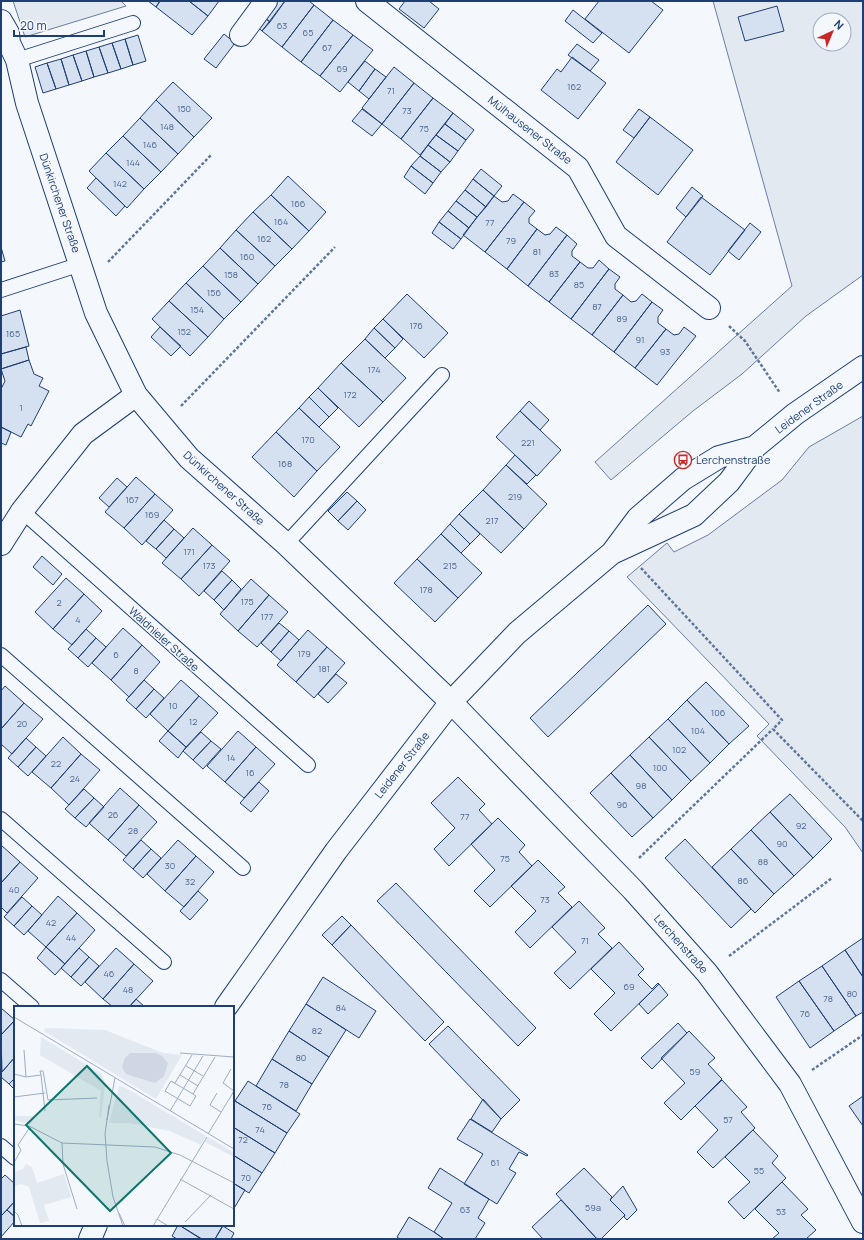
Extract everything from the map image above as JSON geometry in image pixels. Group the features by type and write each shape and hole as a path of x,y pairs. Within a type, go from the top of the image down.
{"street":[{"path":"240,35 266,1"},
{"name":"Mülhausener Straße","path":"367,1 578,168 616,236 709,308"},
{"name":"Dünkirchener Straße","path":"1,21 8,33 9,50 96,313 136,395 161,427 189,458 286,544 451,702"},
{"name":"Leidener Straße","path":"227,1006 336,851 451,702 517,633 618,551 694,515 729,482 755,447 795,414 863,367"},
{"path":"1,544 22,511 83,434 136,395"},
{"name":"Leidener Straße","path":"618,551 638,518 683,479 719,458 755,447"},
{"name":"Lerchenstraße","path":"451,702 619,877 707,973 790,1084 863,1222"},
{"path":"90,1239 96,1226"}],"lane":[{"path":"9,50 133,23"},
{"path":"1,290 84,273"},
{"path":"286,544 442,375"},
{"name":"Waldnieler Straße","path":"22,511 308,765"},
{"path":"1,655 243,868"},
{"path":"1,819 164,962"},
{"path":"1,980 31,1006"},
{"path":"1,1146 14,1157"}],"path":[{"path":"84,273 212,154"},
{"path":"161,427 335,247"},
{"path":"709,308 745,341 795,414"},
{"path":"618,551 782,720 619,877"},
{"path":"773,729 863,821"},
{"path":"707,973 832,878"},
{"path":"790,1084 863,1035"}],"shaded area":[{"path":"13,1 121,1 126,6 25,37"},
{"path":"713,1 863,1 863,275 806,316 742,374 693,411 611,480 595,462 792,286"},
{"path":"863,416 863,853 845,827 757,736 769,724 627,577 667,543 674,552 708,535 782,480 809,447"}],"building":[{"path":"148,1 160,1 156,7"},
{"path":"160,1 189,1 208,16 192,35 156,7"},
{"path":"189,1 219,1 208,16"},
{"path":"268,1 285,1 270,22 259,13"},
{"path":"285,1 309,1 314,5 282,47 262,31"},
{"path":"405,1 429,1 439,9 424,28 399,9"},
{"path":"599,1 651,1 663,10 629,53 585,19"},
{"path":"314,5 333,20 301,62 282,47"},
{"path":"777,6 784,31 745,41 738,17"},
{"path":"573,10 602,33 593,43 565,21"},
{"path":"259,13 270,22 262,31 252,22"},
{"path":"333,20 353,35 320,76 301,62"},
{"path":"224,34 235,43 216,68 204,59"},
{"path":"138,35 146,61 133,65 125,39"},
{"path":"353,35 373,50 340,92 320,76"},
{"path":"125,39 133,65 121,69 112,43"},
{"path":"112,43 121,69 108,73 99,47"},
{"path":"577,44 599,60 590,71 568,55"},
{"path":"99,47 108,73 94,77 86,51"},
{"path":"86,51 94,77 82,81 73,55"},
{"path":"73,55 82,81 69,85 61,59"},
{"path":"572,57 606,83 578,119 541,90 557,69 561,72"},
{"path":"61,59 69,85 56,89 47,63"},
{"path":"365,61 375,69 359,91 348,82"},
{"path":"47,63 56,89 43,93 35,67"},
{"path":"394,67 414,83 382,124 362,108"},
{"path":"375,69 386,77 369,99 359,91"},
{"path":"173,82 212,118 194,137 156,100"},
{"path":"414,83 433,98 401,139 382,124"},
{"path":"433,98 453,113 420,155 401,139"},
{"path":"156,100 194,137 178,154 140,118"},
{"path":"362,109 382,124 372,136 352,121"},
{"path":"639,109 650,117 634,138 623,130"},
{"path":"453,113 474,130 466,140 445,124"},
{"path":"650,117 693,150 658,195 616,162"},
{"path":"140,118 178,154 161,172 123,136"},
{"path":"445,124 466,140 458,151 436,135"},
{"path":"436,135 458,151 450,162 428,145"},
{"path":"123,136 161,172 144,189 106,153"},
{"path":"428,145 450,162 441,172 420,156"},
{"path":"106,153 144,189 127,208 89,171"},
{"path":"420,156 441,172 433,183 411,166"},
{"path":"411,166 433,183 425,194 404,177"},
{"path":"481,169 502,186 494,196 473,179"},
{"path":"288,176 326,212 309,231 271,195"},
{"path":"96,178 125,206 116,216 87,188"},
{"path":"473,179 494,196 486,207 465,190"},
{"path":"692,187 703,196 686,217 676,208"},
{"path":"465,190 486,207 477,217 456,201"},
{"path":"513,194 524,202 485,252 463,235 494,196 502,202 508,201"},
{"path":"271,195 309,231 292,249 253,212"},
{"path":"701,197 745,230 710,275 667,242"},
{"path":"456,201 477,217 469,228 448,211"},
{"path":"524,202 535,211 529,218 529,223 537,229 507,269 485,252"},
{"path":"448,211 469,228 461,239 439,222"},
{"path":"253,212 292,249 275,266 236,230"},
{"path":"439,222 461,239 453,249 432,233"},
{"path":"750,223 761,232 739,260 728,251"},
{"path":"556,227 567,235 528,286 507,269 537,229 545,235 550,234"},
{"path":"236,230 275,266 258,284 220,248"},
{"path":"567,235 577,244 572,251 572,256 580,262 549,302 528,286"},
{"path":"1,247 5,261 1,262"},
{"path":"220,248 258,284 241,302 203,266"},
{"path":"599,260 609,269 571,319 549,302 580,262 588,268 593,268"},
{"path":"203,266 241,302 224,319 186,283"},
{"path":"609,269 620,277 615,284 615,289 623,295 592,335 571,319"},
{"path":"186,283 224,319 208,337 169,301"},
{"path":"407,294 448,333 424,358 383,319"},
{"path":"642,294 652,302 614,352 592,335 623,295 631,302 636,301"},
{"path":"169,301 208,337 190,356 152,319"},
{"path":"652,302 663,310 658,317 658,323 666,329 635,368 614,352"},
{"path":"20,310 29,346 1,354 1,316"},
{"path":"383,319 403,339 395,348 374,328"},
{"path":"160,327 181,346 171,356 151,337"},
{"path":"684,327 696,336 657,385 635,368 666,329 674,335 679,334"},
{"path":"374,328 395,348 385,358 365,339"},
{"path":"365,339 406,378 383,402 341,363"},
{"path":"26,347 29,360 1,369 1,354"},
{"path":"29,360 34,374 43,378 39,386 49,391 31,426 28,424 21,437 1,427 1,389 5,381 1,369"},
{"path":"341,363 383,402 359,427 318,388"},
{"path":"318,388 338,408 329,417 309,397"},
{"path":"309,397 329,417 319,427 299,408"},
{"path":"529,401 549,420 540,430 520,411"},
{"path":"299,408 340,447 317,471 276,432"},
{"path":"520,411 561,450 537,476 496,437"},
{"path":"1,427 11,432 6,445 1,443"},
{"path":"276,432 317,471 294,497 252,457"},
{"path":"515,455 536,475 527,484 506,465"},
{"path":"506,465 547,504 524,529 483,490"},
{"path":"136,477 155,494 124,528 105,512"},
{"path":"117,478 127,487 109,507 99,498"},
{"path":"483,490 524,529 501,553 459,514"},
{"path":"347,492 357,501 338,521 328,511"},
{"path":"155,494 173,510 142,545 124,528"},
{"path":"357,501 366,510 348,530 338,521"},
{"path":"459,514 480,534 470,544 450,524"},
{"path":"164,520 174,529 156,549 146,541"},
{"path":"450,524 470,544 461,553 441,534"},
{"path":"193,528 212,545 181,579 162,563"},
{"path":"174,529 184,538 166,558 156,549"},
{"path":"441,534 482,573 458,598 417,559"},
{"path":"212,545 230,561 199,596 181,579"},
{"path":"42,556 62,574 53,585 33,567"},
{"path":"417,559 458,598 435,622 394,583"},
{"path":"222,571 232,580 214,600 204,591"},
{"path":"66,578 84,594 53,629 35,612"},
{"path":"251,579 269,595 238,631 220,614"},
{"path":"232,580 241,589 224,610 214,600"},
{"path":"84,594 102,611 72,645 53,629"},
{"path":"269,595 288,612 257,647 238,631"},
{"path":"648,605 666,624 548,737 530,718"},
{"path":"279,623 289,631 271,652 261,643"},
{"path":"123,628 142,645 111,680 92,663"},
{"path":"86,629 96,638 78,658 68,649"},
{"path":"308,630 327,647 296,682 277,665"},
{"path":"289,631 299,640 281,661 271,652"},
{"path":"96,638 106,647 88,667 78,658"},
{"path":"142,645 160,662 129,697 111,680"},
{"path":"327,647 345,663 314,698 296,682"},
{"path":"336,674 347,683 328,703 318,694"},
{"path":"144,680 154,689 136,709 126,700"},
{"path":"181,680 199,696 168,731 150,714"},
{"path":"706,682 749,726 729,744 687,700"},
{"path":"5,686 24,703 1,729 1,691"},
{"path":"154,689 164,698 146,718 136,709"},
{"path":"199,696 218,713 186,747 168,731"},
{"path":"687,700 729,744 710,763 668,719"},
{"path":"24,703 43,719 12,754 1,744 1,729"},
{"path":"668,719 710,763 691,781 649,737"},
{"path":"168,731 186,747 178,758 159,741"},
{"path":"238,731 256,747 225,782 207,766"},
{"path":"201,732 211,741 193,760 183,751"},
{"path":"63,737 81,754 51,788 32,772"},
{"path":"649,737 691,781 672,800 630,755"},
{"path":"26,738 36,747 18,767 8,758"},
{"path":"211,741 221,749 203,769 193,760"},
{"path":"36,747 46,756 28,776 18,767"},
{"path":"256,747 275,764 244,798 225,782"},
{"path":"81,754 100,770 69,805 51,788"},
{"path":"630,755 672,800 653,818 611,773"},
{"path":"611,773 653,818 632,837 590,793"},
{"path":"458,777 485,804 479,810 492,824 449,866 434,849 455,828 431,803"},
{"path":"259,782 269,791 251,812 240,803"},
{"path":"120,788 139,805 108,840 89,823"},
{"path":"84,789 94,798 75,818 65,809"},
{"path":"790,794 832,839 813,858 770,812"},
{"path":"94,798 104,807 86,827 75,818"},
{"path":"139,805 157,822 126,856 108,840"},
{"path":"770,812 813,858 794,876 751,830"},
{"path":"498,818 525,845 519,852 532,866 490,907 474,891 495,870 471,844"},
{"path":"751,830 794,876 774,894 731,849"},
{"path":"685,839 751,909 731,928 665,858"},
{"path":"141,840 151,849 133,869 123,860"},
{"path":"178,840 196,856 165,891 147,874"},
{"path":"1,845 20,862 1,883"},
{"path":"151,849 161,858 143,878 133,869"},
{"path":"731,849 774,894 755,913 712,867"},
{"path":"196,856 214,872 184,907 165,891"},
{"path":"538,860 565,887 558,893 572,907 530,948 515,932 536,911 511,886"},
{"path":"20,862 38,878 7,913 1,907 1,883"},
{"path":"396,883 536,1028 518,1046 377,901"},
{"path":"198,891 208,900 190,920 180,911"},
{"path":"58,896 77,913 46,947 28,931"},
{"path":"22,897 32,906 14,926 4,917"},
{"path":"579,901 605,928 598,934 612,948 570,989 554,973 576,952 552,927"},
{"path":"32,906 42,915 24,935 14,926"},
{"path":"77,913 95,930 65,964 46,947"},
{"path":"342,916 351,925 332,945 322,935"},
{"path":"351,925 444,1022 425,1041 332,945"},
{"path":"863,938 863,977 845,950"},
{"path":"619,942 644,969 638,975 652,989 658,983 659,984 611,1031 594,1014 615,993 591,969"},
{"path":"46,947 65,964 55,975 37,958"},
{"path":"79,948 89,957 71,977 61,968"},
{"path":"116,948 134,964 103,999 85,982"},
{"path":"845,950 863,977 863,1012 856,1016 822,966"},
{"path":"89,957 99,966 81,986 71,977"},
{"path":"134,964 153,981 130,1006 112,1006 103,999"},
{"path":"822,966 856,1016 834,1031 799,981"},
{"path":"323,977 376,1011 359,1038 306,1004"},
{"path":"799,981 834,1031 810,1048 776,997"},
{"path":"659,984 668,995 648,1014 639,1004"},
{"path":"136,999 144,1006 130,1006"},
{"path":"306,1004 346,1030 329,1057 289,1031"},
{"path":"1,1008 14,1019 14,1021 1,1035"},
{"path":"14,1021 14,1058 2,1072 1,1035"},
{"path":"678,1023 687,1033 652,1069 641,1058"},
{"path":"448,1026 520,1100 501,1119 429,1044"},
{"path":"289,1031 329,1057 312,1084 272,1059"},
{"path":"689,1031 715,1058 708,1064 722,1079 681,1120 664,1103 685,1083 661,1058"},
{"path":"14,1058 14,1079 9,1084 1,1077 1,1073"},
{"path":"272,1059 312,1084 296,1111 256,1086"},
{"path":"14,1079 14,1089 9,1084"},
{"path":"722,1080 747,1107 741,1112 755,1128 713,1168 697,1152 718,1130 695,1106"},
{"path":"248,1081 300,1114 287,1133 235,1101"},
{"path":"863,1096 863,1126 849,1106"},
{"path":"483,1099 501,1119 492,1132 471,1119"},
{"path":"235,1101 287,1133 275,1153 234,1128"},
{"path":"470,1119 528,1155 527,1156 519,1152 509,1169 516,1173 497,1204 464,1184 483,1154 457,1139"},
{"path":"234,1128 275,1153 262,1173 234,1156"},
{"path":"753,1130 778,1156 772,1163 786,1178 744,1219 728,1202 750,1182 725,1157"},
{"path":"234,1156 262,1173 249,1193 234,1184"},
{"path":"440,1168 489,1199 478,1218 485,1223 475,1239 444,1239 434,1232 452,1203 428,1188"},
{"path":"584,1168 612,1197 610,1200 625,1215 601,1239 597,1239 556,1194"},
{"path":"5,1175 14,1183 14,1202 1,1216 1,1179"},
{"path":"782,1182 808,1209 801,1215 816,1230 806,1239 772,1239 779,1233 755,1209"},
{"path":"234,1184 245,1190 234,1208"},
{"path":"623,1186 637,1210 627,1220 624,1217 625,1215 610,1200"},
{"path":"561,1200 597,1239 543,1239 532,1227"},
{"path":"14,1202 14,1216 7,1210"},
{"path":"7,1210 14,1216 14,1222 1,1237 1,1216"},
{"path":"409,1217 444,1239 400,1239 397,1237"},
{"path":"177,1226 181,1226 201,1239 177,1239 172,1236"},
{"path":"181,1226 222,1226 215,1239 202,1239"},
{"path":"223,1226 234,1233 231,1239 215,1239"}],"place":[{"name":"Lerchenstraße","path":"683,460"}]}
